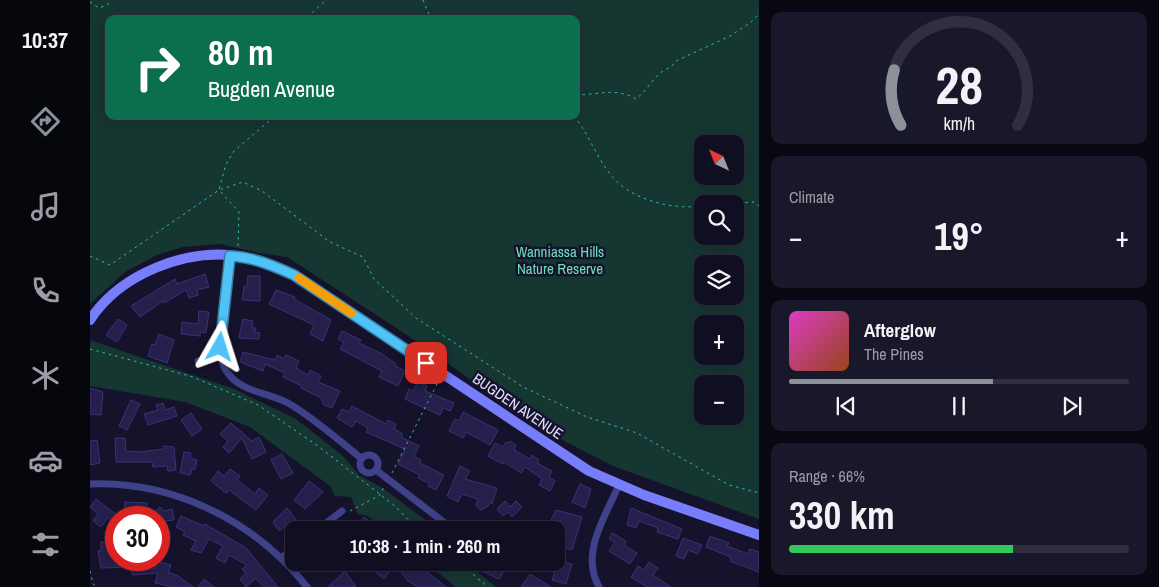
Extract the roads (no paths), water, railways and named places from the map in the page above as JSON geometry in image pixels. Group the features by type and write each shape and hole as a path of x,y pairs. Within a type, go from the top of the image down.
{"street":[{"name":"BUGDEN AVENUE","path":"90,320 100,307 118,291 156,268 196,257 234,252 294,275 589,471 619,485 759,536"},
{"path":"234,252 220,357 225,370 236,381 286,402 304,412 361,458"},
{"path":"198,361 220,357"},
{"path":"368,455 374,456 378,463 376,470 370,473 363,471 359,465 361,458 368,455"},
{"path":"376,470 442,521"},
{"path":"90,484 124,484 180,497 233,522 282,557 307,587"},
{"path":"599,587 591,568 591,551 619,485"},
{"path":"329,521 342,511"}],"park label":[{"name":"Wanniassa Hills Nature Reserve","path":"560,260"}]}
